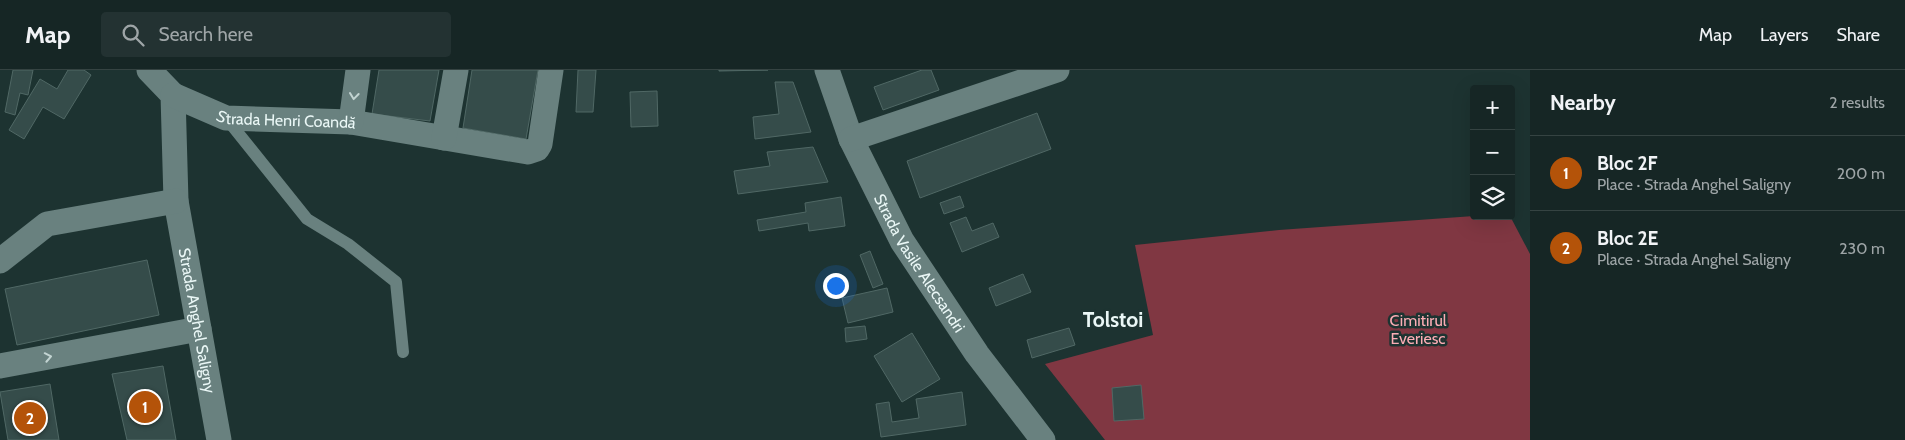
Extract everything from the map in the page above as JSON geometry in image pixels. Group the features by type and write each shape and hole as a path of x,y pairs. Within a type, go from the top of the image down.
{"street":[{"path":"149,70 173,94"},
{"name":"Strada Henri Coandă","path":"173,94 226,118 351,122 358,70"},
{"path":"444,138 456,70"},
{"path":"351,122 528,152 537,149 540,144 551,70"},
{"name":"Strada Vasile Alecsandri","path":"827,70 851,140 902,241 977,354 1043,440"},
{"path":"851,140 1057,70"},
{"name":"Strada Anghel Saligny","path":"173,94 176,201 219,440"},
{"path":"0,261 47,224 176,201"},
{"path":"0,366 199,329"}],"lane":[{"path":"226,118 307,219 348,244 396,282 403,352"}],"green space":[{"name":"Cimitirul Everiesc","path":"1470,216 1470,220 1512,220 1530,254 1530,440 1105,440 1045,364 1153,335 1135,245 1279,230"}],"building":[{"path":"13,70 33,70 28,95 20,93 15,115 5,112"},
{"path":"68,70 84,70 91,75 64,119 43,107 24,139 9,130 40,79 57,89"},
{"path":"379,70 439,70 430,121 372,114"},
{"path":"472,70 538,70 526,139 463,128"},
{"path":"578,70 596,70 593,112 576,112"},
{"path":"719,70 768,70 719,71"},
{"path":"922,70 931,70 939,90 883,110 874,87"},
{"path":"775,82 793,82 811,132 755,139 753,117 779,114"},
{"path":"657,91 658,126 631,127 630,92"},
{"path":"1037,113 1051,149 920,198 907,161"},
{"path":"813,147 828,182 738,194 734,171 770,166 767,152"},
{"path":"960,196 964,207 944,214 940,203"},
{"path":"841,197 845,226 809,231 808,223 759,231 757,220 806,212 805,203"},
{"path":"966,217 972,231 993,223 999,237 962,252 950,223"},
{"path":"870,251 883,284 873,288 860,255"},
{"path":"147,260 159,315 17,345 5,289"},
{"path":"1023,274 1031,292 996,306 989,288"},
{"path":"887,288 893,312 848,323 842,298"},
{"path":"865,326 867,339 846,342 845,328"},
{"path":"1069,328 1075,345 1032,358 1027,340"},
{"path":"912,333 940,379 902,402 874,356"},
{"path":"163,366 176,440 127,440 112,374"},
{"path":"50,384 59,440 8,440 0,392"},
{"path":"1141,385 1144,419 1114,421 1112,388"},
{"path":"962,392 966,425 881,437 876,404 889,402 892,422 919,418 916,399"}],"place":[{"name":"Bloc 2F","path":"145,407"},
{"name":"Bloc 2E","path":"30,418"}],"district":[{"name":"Tolstoi","path":"1113,320"}]}
